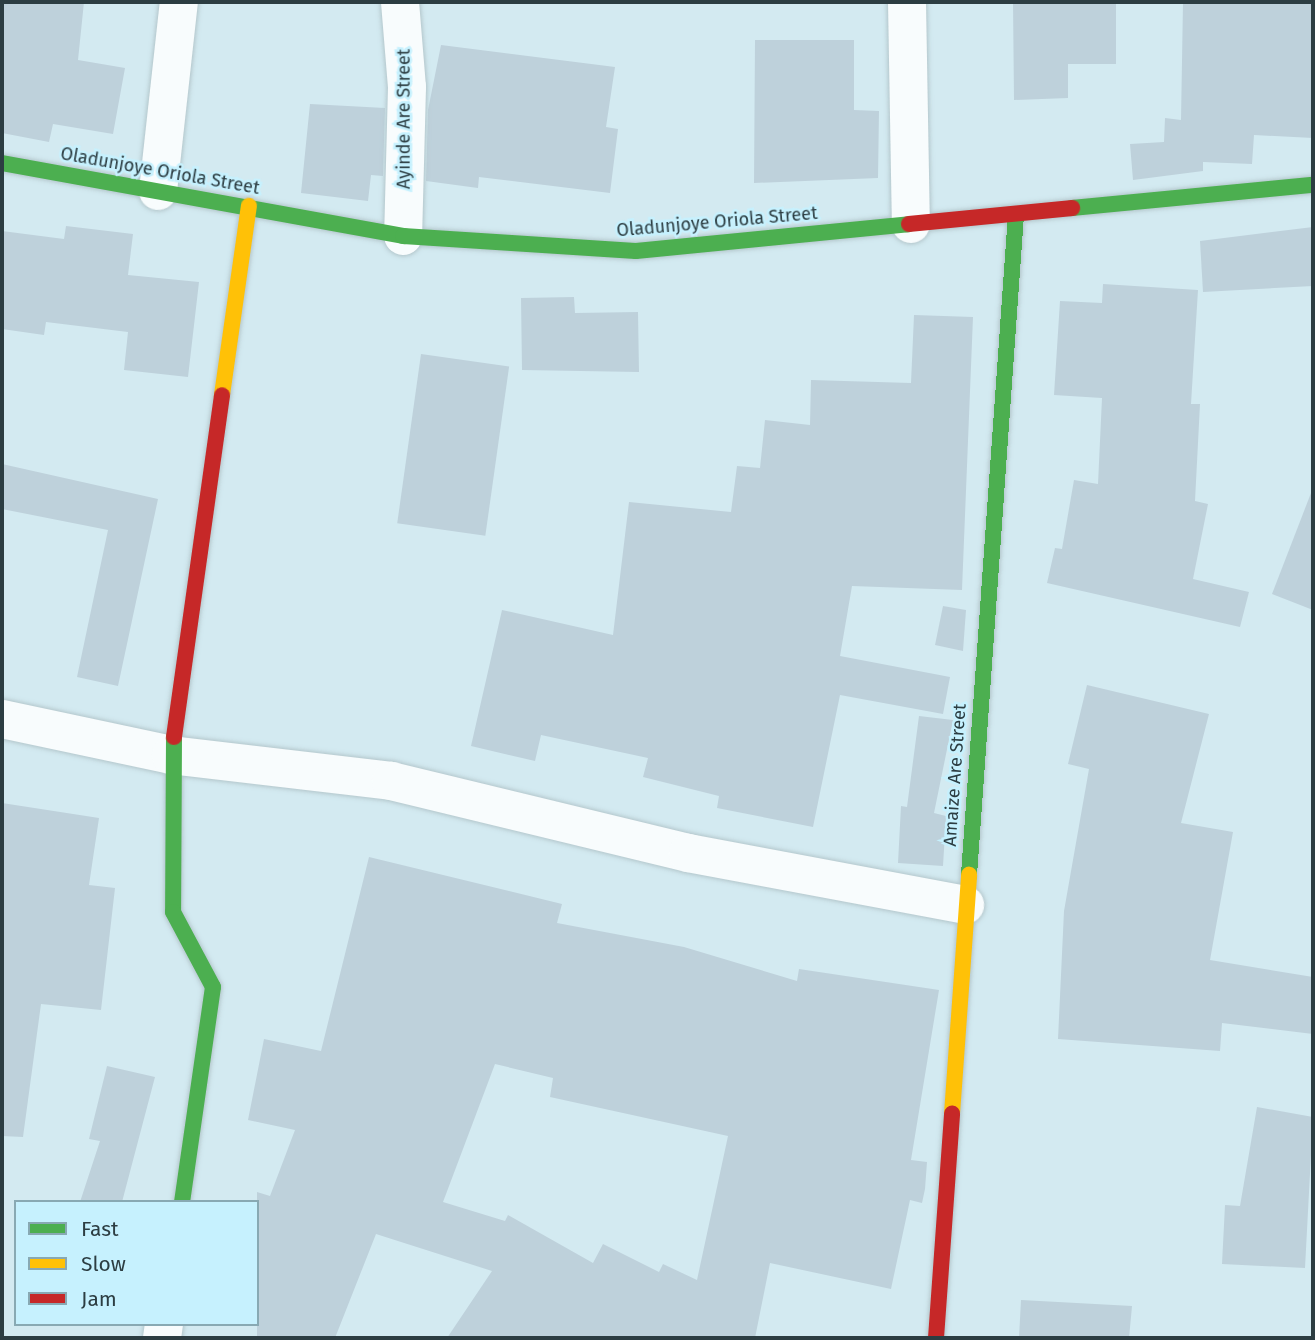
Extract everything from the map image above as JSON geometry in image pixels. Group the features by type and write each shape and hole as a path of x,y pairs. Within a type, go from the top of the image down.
{"street":[{"path":"158,191 179,2"},
{"name":"Ayinde Are Street","path":"400,2 407,87 403,236"},
{"path":"907,2 911,224"},
{"name":"Oladunjoye Oriola Street","path":"2,163 403,236 636,251 1313,185"},
{"path":"183,1200 213,987 173,912 172,755 249,206"},
{"name":"Amaize Are Street","path":"936,1338 1016,215"},
{"path":"2,719 172,755 391,781 688,853 965,905"}],"building":[{"path":"2,2 84,2 78,60 125,68 113,134 53,124 49,142 2,133"},
{"path":"1013,2 1116,2 1116,64 1068,64 1068,98 1014,100"},
{"path":"1183,2 1313,2 1313,138 1254,135 1252,164 1203,162 1203,171 1133,180 1130,144 1164,142 1165,118 1181,120"},
{"path":"755,40 854,40 854,110 879,111 878,178 754,183"},
{"path":"441,45 615,67 606,127 618,129 610,193 479,177 478,188 426,181 428,110"},
{"path":"310,104 385,108 383,176 371,175 368,201 301,193"},
{"path":"66,226 133,234 128,275 199,282 188,377 124,370 128,332 46,322 44,335 2,329 2,231 64,239"},
{"path":"1313,227 1313,286 1203,292 1200,241"},
{"path":"1103,284 1198,290 1191,404 1200,404 1195,501 1208,504 1193,579 1249,592 1240,627 1047,583 1055,548 1062,549 1074,480 1098,484 1102,398 1054,395 1060,301 1102,303"},
{"path":"574,297 575,313 638,312 639,372 522,370 521,298"},
{"path":"914,315 973,317 962,590 852,586 840,656 950,677 943,714 840,695 813,827 717,808 719,796 643,777 648,758 541,735 535,761 471,746 502,610 613,635 629,502 731,512 737,466 760,468 765,420 810,425 811,380 911,383"},
{"path":"421,354 509,366 485,536 397,523"},
{"path":"2,464 158,499 118,686 77,677 108,530 2,509"},
{"path":"1311,493 1313,494 1313,610 1272,594"},
{"path":"943,606 966,610 963,651 935,645"},
{"path":"1087,685 1209,714 1181,823 1233,832 1210,960 1313,977 1313,1034 1222,1023 1220,1051 1058,1039 1064,911 1089,769 1068,764"},
{"path":"919,716 953,720 934,813 946,816 943,866 898,863 901,806 907,807"},
{"path":"2,803 99,818 89,885 115,888 101,1010 41,1004 23,1137 2,1136"},
{"path":"369,857 562,904 557,923 684,947 797,981 799,969 939,990 911,1160 927,1162 922,1203 910,1200 891,1289 770,1263 755,1338 447,1338 492,1271 376,1234 335,1338 257,1338 257,1192 270,1196 295,1130 248,1120 264,1039 321,1051","holes":["495,1064 553,1078 550,1097 728,1136 697,1280 663,1264 659,1272 603,1244 593,1263 508,1215 505,1221 443,1202"]},
{"path":"107,1066 155,1077 123,1200 81,1200 100,1141 89,1139"},
{"path":"1257,1107 1313,1117 1305,1268 1222,1264 1225,1205 1240,1206"},
{"path":"1021,1300 1132,1306 1129,1338 1019,1338"}],"traffic: fast":[{"path":"2,163 403,236 636,251 909,224"},
{"path":"1072,208 1313,185"},
{"path":"969,875 1016,215"},
{"path":"174,737 173,912 213,987 182,1200"}],"traffic: slow":[{"path":"222,395 249,206"},
{"path":"952,1114 969,875"}],"traffic: jam":[{"path":"909,224 1072,208"},
{"path":"174,737 222,395"},
{"path":"936,1338 952,1114"}]}
